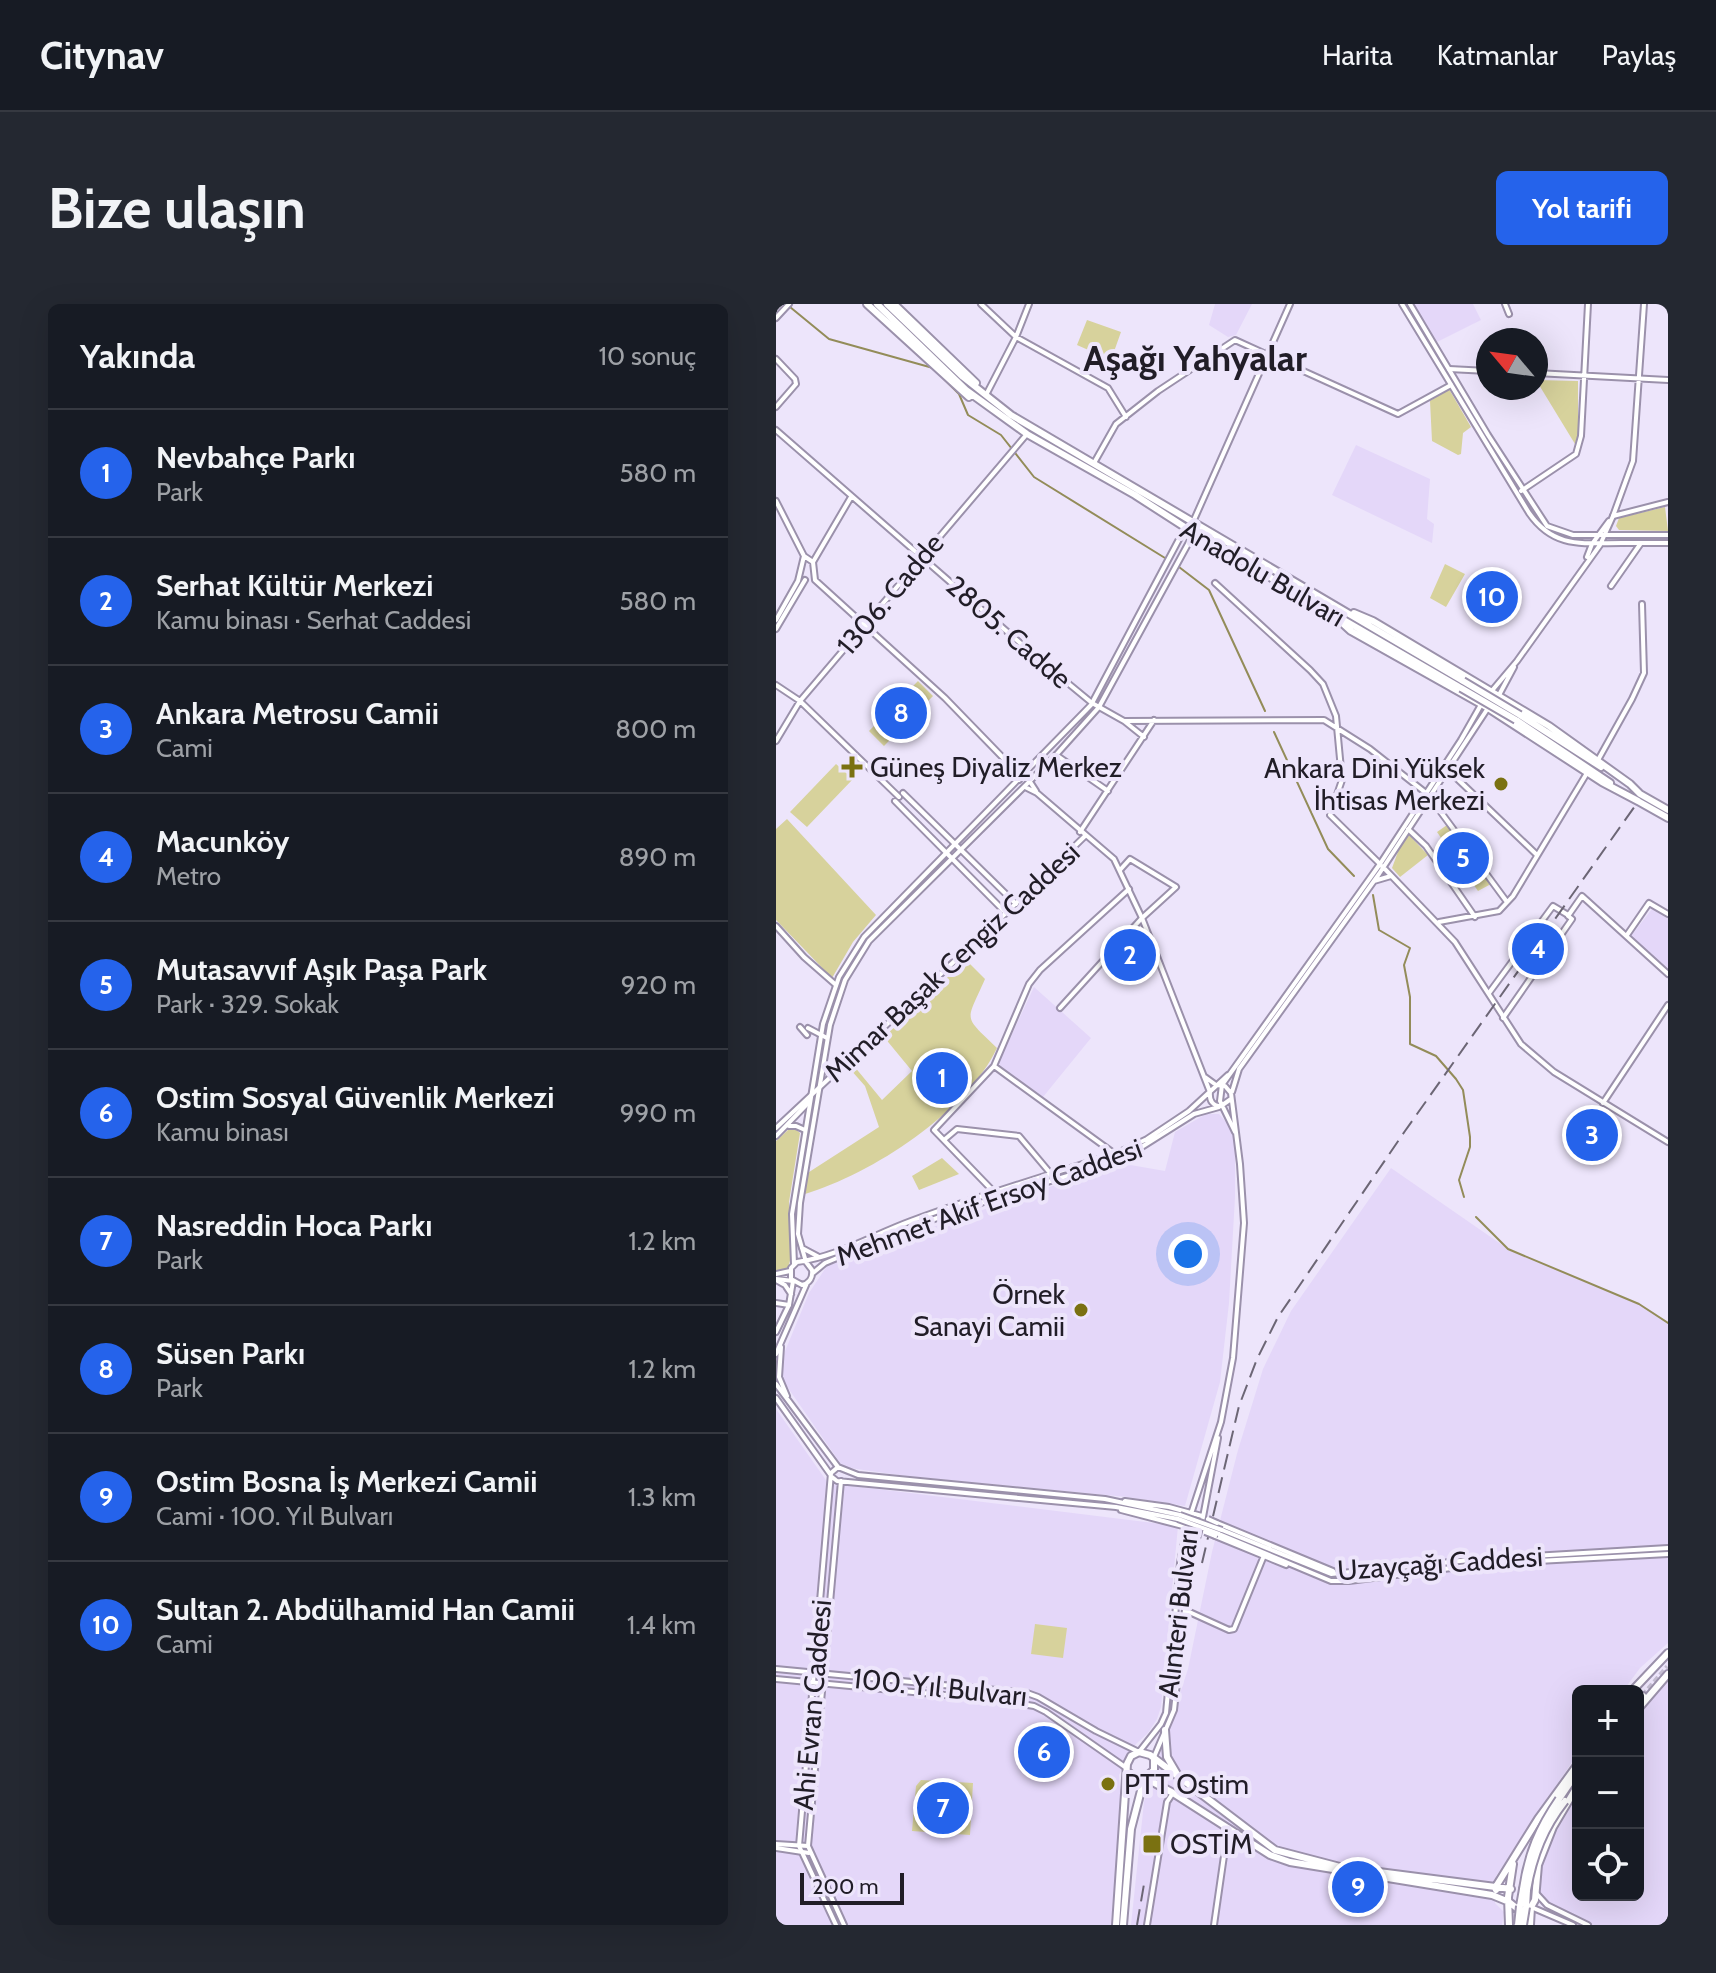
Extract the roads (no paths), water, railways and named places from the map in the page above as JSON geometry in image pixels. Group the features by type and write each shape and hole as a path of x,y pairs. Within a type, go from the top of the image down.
{"main road":[{"path":"776,318 789,304"},
{"path":"867,304 961,391 987,406"},
{"name":"Anadolu Bulvarı","path":"877,304 987,406 1027,434 1135,495 1185,528 1464,685 1668,818"},
{"name":"Anadolu Bulvarı","path":"887,304 963,377 1011,415 1193,522 1332,609"},
{"path":"894,304 986,395 1029,304"},
{"path":"981,304 1016,337 1108,388 1126,417"},
{"path":"1193,522 1290,304"},
{"path":"1402,304 1520,491 1550,528 1573,535 1668,535"},
{"path":"1410,304 1534,520 1546,533 1565,541 1600,545 1668,543"},
{"path":"1505,304 1509,314"},
{"path":"1520,491 1576,454 1581,436 1588,304"},
{"path":"1221,1106 1219,1085 1380,874 1382,865 1461,740 1606,535 1633,461 1644,304"},
{"path":"1093,465 1116,424 1168,383 1235,340 1398,414 1451,385"},
{"path":"776,359 796,384 776,407"},
{"path":"1449,369 1476,370"},
{"path":"1548,374 1668,380"},
{"name":"2805. Cadde","path":"776,430 1092,703 1124,721 1144,737"},
{"name":"1306. Cadde","path":"776,741 800,701 1027,434"},
{"path":"851,497 813,562 815,580 945,698 1009,764 1024,786 1037,793"},
{"path":"776,501 804,556 813,562"},
{"path":"1586,562 1592,544 1612,519 1668,502"},
{"path":"1612,519 1619,535"},
{"path":"958,847 1092,703 1185,528"},
{"path":"776,1354 813,1273 806,1262 798,1234 799,1205 821,1073 825,1029 836,985 864,937 1056,755 1099,707 1194,533"},
{"path":"1611,586 1641,543"},
{"path":"776,620 798,581 804,556"},
{"path":"800,570 805,580"},
{"path":"805,580 815,580"},
{"path":"776,629 805,580"},
{"path":"1215,583 1317,676 1332,704 1342,780 1330,815 1439,922 1521,1044 1554,1072 1668,1142"},
{"path":"1598,760 1644,673 1642,604"},
{"path":"1332,609 1351,631 1464,685 1495,693 1511,702 1639,790 1639,798 1587,773 1485,706 1464,685"},
{"path":"776,685 800,701 1016,904"},
{"path":"1502,717 1511,702"},
{"path":"1382,865 1485,706"},
{"name":"Mimar Başak Cengiz Caddesi","path":"776,1136 818,1089 1016,904 1083,834 1154,720"},
{"path":"1124,721 1324,720 1428,794 1507,902"},
{"path":"776,722 784,727"},
{"path":"1056,755 1108,791"},
{"path":"1009,764 1025,774 1037,793"},
{"path":"1447,769 1537,855"},
{"path":"1439,922 1499,911 1587,773"},
{"name":"Alınteri Bulvarı","path":"1037,793 1114,859 1142,918 1212,1102 1221,1106 1235,1132"},
{"path":"899,797 949,855 1006,913"},
{"name":"Anadolu Bulvarı","path":"1639,798 1668,810"},
{"path":"1408,829 1433,856 1475,917"},
{"path":"825,1029 862,950 949,855"},
{"path":"1060,1008 1142,918 1176,887 1130,859 1120,870"},
{"path":"1380,874 1391,876"},
{"path":"1231,1099 1239,1069 1380,874"},
{"path":"995,1194 934,1130 994,1066 1035,977 1129,889"},
{"path":"1568,916 1582,896 1668,974"},
{"path":"1626,935 1649,903 1668,914"},
{"path":"1489,993 1553,906 1572,919 1503,1018"},
{"path":"776,926 804,957 836,985"},
{"path":"1603,1103 1668,1005"},
{"path":"800,1027 807,1035"},
{"path":"824,1037 808,1028 825,1029"},
{"path":"776,1278 790,1271 794,1264 792,1214 810,1098 824,1037"},
{"path":"994,1066 1121,1160"},
{"path":"821,1073 829,1079"},
{"path":"1203,1076 1229,1090 1231,1099"},
{"name":"Mehmet Akif Ersoy Caddesi","path":"806,1262 909,1222 995,1194 1121,1160 1190,1114 1219,1085"},
{"name":"Mimar Başak Cengiz Caddesi","path":"776,1128 810,1098"},
{"name":"Alınteri Bulvarı","path":"1153,1758 1174,1710 1190,1564 1199,1530 1206,1518 1233,1358 1244,1223 1231,1099"},
{"name":"Mehmet Akif Ersoy Caddesi","path":"1052,1177 1115,1154 1190,1114 1221,1106 1231,1099"},
{"path":"786,1126 805,1130"},
{"path":"944,1140 957,1129 1019,1136 1052,1177"},
{"name":"Mehmet Akif Ersoy Caddesi","path":"813,1273 825,1263 995,1194"},
{"path":"802,1248 821,1258"},
{"path":"794,1264 806,1262"},
{"path":"776,1332 789,1305 793,1281 790,1271"},
{"path":"776,1278 800,1285 807,1283"},
{"path":"776,1278 791,1294"},
{"path":"776,1303 789,1305"},
{"path":"782,1340 779,1377 789,1402"},
{"path":"776,1384 840,1468 833,1469 831,1476"},
{"path":"776,1398 831,1476"},
{"name":"Alınteri Bulvarı","path":"1139,1752 1166,1713 1180,1563 1191,1512 1221,1422"},
{"name":"Uzayçağı Caddesi","path":"840,1468 858,1475 1117,1504 1179,1517 1331,1574 1480,1559 1668,1551"},
{"name":"Ahi Evran Caddesi","path":"840,1468 845,1474 841,1481 808,1846 844,1925"},
{"name":"Uzayçağı Caddesi","path":"831,1476 841,1481 1117,1504"},
{"name":"Ahi Evran Caddesi","path":"831,1476 800,1849 836,1925"},
{"path":"1117,1504 1145,1502 1191,1512 1335,1573"},
{"path":"1117,1504 1127,1513 1219,1533 1263,1558 1303,1571"},
{"name":"Uzayçağı Caddesi","path":"1219,1533 1331,1581 1483,1564 1668,1551"},
{"path":"1185,1610 1229,1630 1234,1629 1263,1558"},
{"path":"1184,1617 1193,1616"},
{"path":"1640,1685 1668,1653"},
{"name":"100. Yıl Bulvarı","path":"776,1669 1027,1693 1139,1752"},
{"path":"1644,1702 1668,1674"},
{"name":"100. Yıl Bulvarı","path":"776,1679 1025,1705 1046,1712 1127,1769"},
{"path":"1011,1702 1014,1692"},
{"path":"1025,1705 1027,1693"},
{"path":"1165,1730 1167,1757 1182,1780"},
{"path":"1116,1925 1127,1769 1131,1756 1139,1752 1147,1753 1275,1850 1340,1867 1493,1891 1519,1910 1526,1907 1573,1925"},
{"path":"1123,1925 1131,1829 1144,1779 1154,1770 1153,1758"},
{"path":"1127,1769 1132,1777 1144,1779 1173,1793 1270,1855 1290,1862 1493,1891 1526,1883 1528,1890 1544,1903 1588,1925"},
{"path":"1493,1891 1538,1819 1572,1772"},
{"path":"1147,1925 1167,1802 1182,1780"},
{"path":"1520,1925 1526,1907 1529,1856 1537,1835 1572,1782"},
{"path":"1562,1800 1572,1791"},
{"path":"1528,1890 1549,1835 1572,1795"},
{"path":"1214,1925 1228,1827"},
{"path":"776,1846 809,1853"},
{"path":"800,1849 808,1846"},
{"path":"1514,1861 1522,1872 1529,1874 1537,1868"},
{"path":"1514,1861 1509,1902 1520,1925"},
{"path":"811,1873 818,1869"},
{"path":"828,1906 835,1903"}],"waterway":[{"path":"790,307 829,339 933,368"},
{"path":"943,378 959,394 968,415 1001,435 1034,477 1165,558"},
{"path":"1179,567 1209,590 1265,711"},
{"path":"1274,732 1328,849 1354,876"},
{"path":"1373,895 1379,930 1410,948 1404,965 1410,997 1410,1044 1436,1056 1463,1090 1470,1137 1470,1147 1459,1180 1464,1197"},
{"path":"1476,1217 1508,1249 1639,1304 1668,1323"}],"tunnel":[{"path":"1644,1695 1668,1667"}],"railway":[{"path":"1202,1563 1239,1406 1278,1317 1405,1131 1635,806"},
{"path":"1137,1925 1144,1884"}],"place":[{"name":"Sultan 2. Abdülhamid Han Camii","path":"1492,597"},
{"name":"Süsen Parkı","path":"901,713"},
{"name":"Güneş Diyaliz Merkez","path":"852,767"},
{"name":"Ankara Dini Yüksek İhtisas Merkezi","path":"1501,784"},
{"name":"Mutasavvıf Aşık Paşa Park","path":"1463,858"},
{"name":"Macunköy","path":"1538,949"},
{"name":"Serhat Kültür Merkezi","path":"1130,955"},
{"name":"Nevbahçe Parkı","path":"942,1078"},
{"name":"Ankara Metrosu Camii","path":"1592,1135"},
{"name":"Örnek Sanayi Camii","path":"1081,1310"},
{"name":"Ostim Sosyal Güvenlik Merkezi","path":"1044,1752"},
{"name":"PTT Ostim","path":"1108,1784"},
{"name":"Nasreddin Hoca Parkı","path":"943,1808"},
{"name":"OSTİM","path":"1152,1844"},
{"name":"Ostim Bosna İş Merkezi Camii","path":"1358,1887"}],"district":[{"name":"Aşağı Yahyalar","path":"1195,358"}]}
